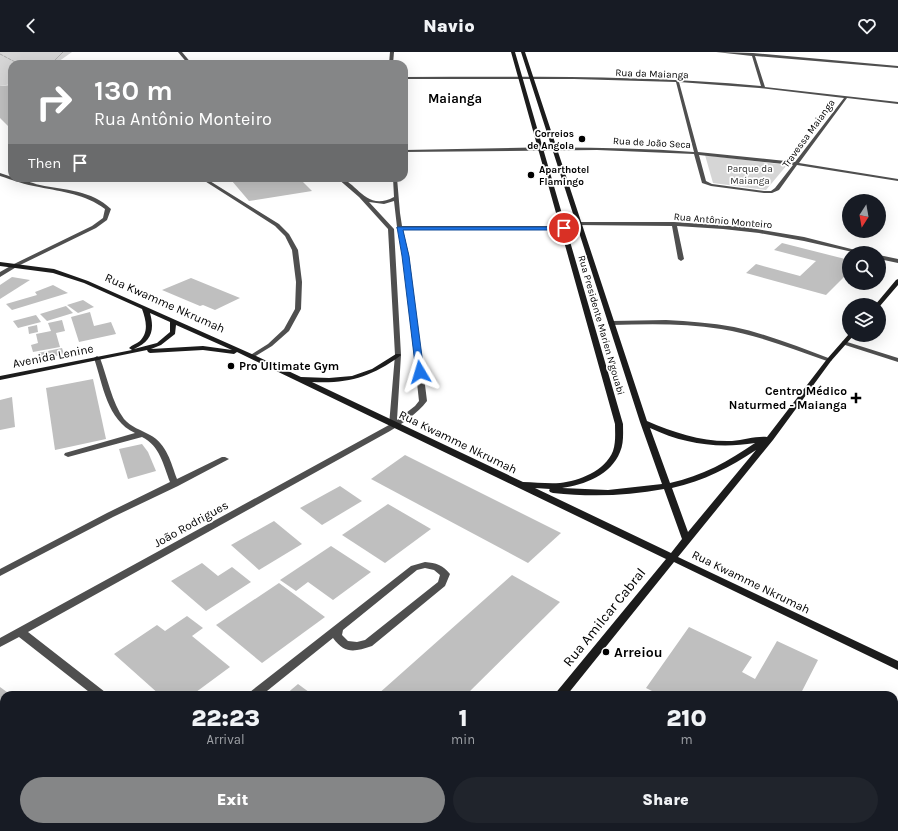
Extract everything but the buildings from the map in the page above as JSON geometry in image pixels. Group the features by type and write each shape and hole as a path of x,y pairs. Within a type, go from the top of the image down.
{"street":[{"path":"180,52 187,60"},
{"name":"Rua Presidente Marien N'gouabi","path":"513,52 564,228 618,424 619,442 615,454 608,466 579,482 560,486 518,485"},
{"name":"Rua Presidente Marien N'gouabi","path":"522,52 644,422 687,540"},
{"path":"718,52 898,66"},
{"path":"752,54 762,87"},
{"name":"Rua da Maianga","path":"408,78 530,78 677,81 762,87 898,103"},
{"name":"Travessa Maianga","path":"677,81 702,180 706,184 764,192 772,192 777,189 846,96"},
{"name":"Rua de João Seca","path":"408,151 625,149 695,153 797,164 898,180"},
{"path":"0,275 16,265 94,227 105,219 108,209 100,201 89,196 24,182"},
{"path":"111,356 173,349 203,348 223,350 252,356 270,345 287,330 298,309 299,282 295,250 287,235 277,225 208,182"},
{"path":"344,182 361,196 390,230 398,355 393,426"},
{"path":"395,182 395,198 399,228 564,228"},
{"path":"361,196 371,201 383,203 395,198"},
{"name":"Rua Antônio Monteiro","path":"578,224 674,224 716,226 767,232 842,248"},
{"path":"674,224 681,259"},
{"name":"João Rodrigues","path":"0,643 393,426 420,406 423,401 406,256 399,228"},
{"path":"886,258 898,261"},
{"name":"Rua Kwamme Nkrumah","path":"0,264 54,271 86,282 145,308 252,356 393,426 898,666"},
{"path":"884,298 898,281"},
{"name":"Avenida Lenine","path":"111,356 140,344 150,331 149,319 145,308"},
{"name":"Avenida Lenine","path":"0,378 137,351 159,344 173,333 173,321"},
{"path":"611,323 659,322 721,327 772,340 829,360"},
{"path":"844,343 898,360"},
{"name":"Rua Amilcar Cabral","path":"563,691 770,438 829,360 844,343"},
{"path":"296,378 326,381 355,378 380,368 398,355"},
{"path":"97,358 117,415 124,423 154,440 161,450 175,484"},
{"path":"644,422 684,439 706,443 744,443 770,438"},
{"path":"68,455 142,434"},
{"path":"518,485 557,490 597,492 634,491 668,486 700,477 726,464 770,438"},
{"path":"0,573 110,515 225,459"},
{"path":"259,691 338,628 414,568 425,565 437,567 445,574 442,584 368,643 357,646 345,645 337,636 338,628"},
{"path":"20,632 96,691"}],"path":[{"path":"55,60 64,52"},
{"path":"0,54 11,60"}],"green space":[{"path":"0,52 72,52 61,60 8,60 8,85 0,86"},
{"name":"Parque da Maianga","path":"705,155 787,165 766,190 713,183"}],"place":[{"name":"Correios de Angola","path":"582,139"},
{"name":"Aparthotel Flamingo","path":"531,175"},
{"name":"Pro Ultimate Gym","path":"231,366"},
{"name":"Centro Médico Naturmed - Maianga","path":"856,398"},
{"name":"Arreiou","path":"606,652"}],"district":[{"name":"Maianga","path":"455,98"}],"route":[{"path":"420,372 406,256 399,228 564,228"}]}
